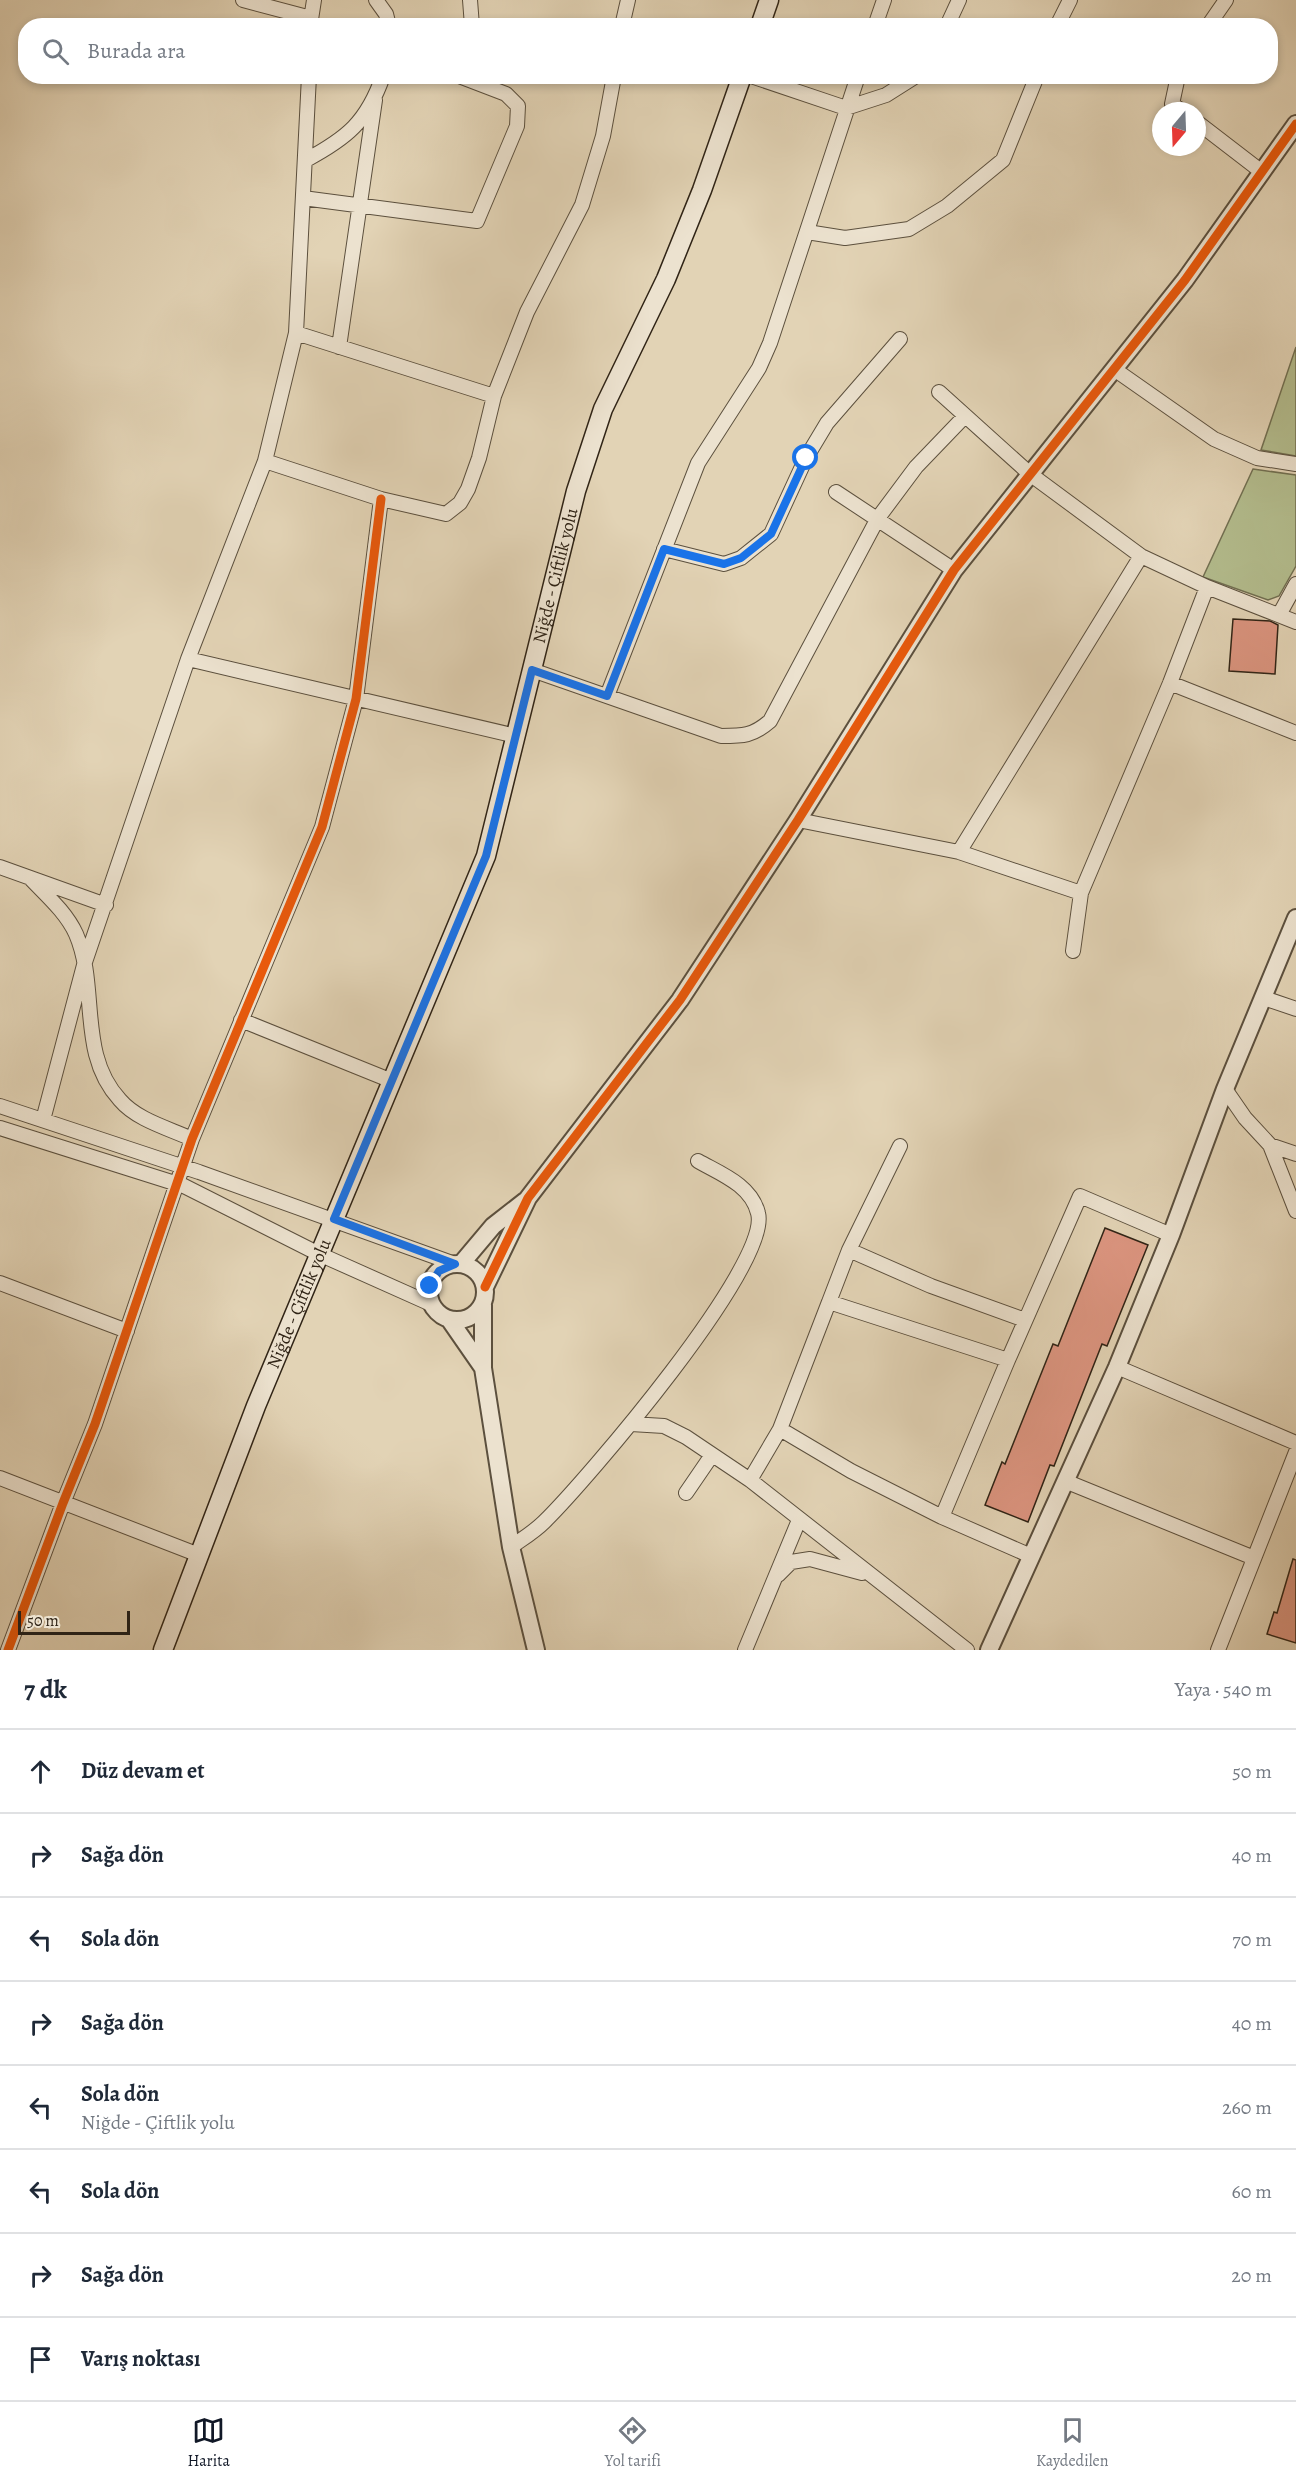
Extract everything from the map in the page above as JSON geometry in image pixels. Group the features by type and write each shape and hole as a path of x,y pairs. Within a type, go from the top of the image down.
{"main road":[{"path":"763,18 769,0"},
{"name":"Niğde - Çiftlik yolu","path":"163,1650 256,1406 486,856 576,491 603,409 666,279 702,190 739,84"}],"street":[{"path":"243,0 299,18"},
{"path":"312,18 314,0"},
{"path":"376,0 387,18"},
{"path":"470,0 471,18"},
{"path":"624,18 628,0"},
{"path":"878,18 884,0"},
{"path":"951,18 959,0"},
{"path":"1061,18 1070,0"},
{"path":"1214,18 1226,0"},
{"path":"43,1120 84,965 188,659 265,461 296,333 309,84"},
{"path":"339,347 375,100 380,84"},
{"path":"303,198 477,221 517,126 518,106 506,94 481,84"},
{"path":"265,461 381,499 446,514 460,503 479,458 494,396 527,312 582,205 603,136 613,84"},
{"path":"775,84 846,108 886,95 903,84"},
{"path":"607,696 698,463 759,368 790,289 855,84"},
{"path":"807,232 845,238 909,229 947,206 1004,160 1033,84"},
{"path":"1172,102 1176,84"},
{"path":"306,160 336,144 351,131 359,124 375,100"},
{"path":"485,1287 528,1198 680,1000 798,819 954,570 1185,280 1296,124"},
{"path":"1206,129 1262,172"},
{"path":"296,333 494,396"},
{"path":"664,549 724,564 741,558 771,534 806,458 827,423 900,339"},
{"path":"1114,369 1214,440 1257,458 1296,464"},
{"path":"939,392 1030,474 1141,555 1207,587 1296,622"},
{"path":"532,670 721,735 740,736 758,732 770,721 878,518 916,467 965,416"},
{"path":"836,492 954,570"},
{"path":"8,1650 95,1424 192,1139 322,827 356,699 381,499"},
{"path":"959,852 1141,555"},
{"path":"1279,615 1296,585"},
{"path":"1073,951 1081,893 1170,682 1207,587"},
{"path":"188,659 516,736"},
{"path":"1170,682 1296,733"},
{"path":"798,819 959,852 1081,893"},
{"path":"0,867 106,905"},
{"path":"30,878 68,921 76,935 84,965 89,1024 102,1074 119,1100 133,1112 192,1139"},
{"path":"989,1650 1117,1366 1171,1235 1225,1089 1296,918"},
{"path":"1264,998 1296,1009"},
{"path":"241,1020 392,1081"},
{"path":"1225,1089 1245,1118 1270,1145 1296,1210"},
{"path":"0,1106 334,1219 474,1269 480,1275 486,1293 483,1305 483,1368 511,1547 536,1650"},
{"path":"0,1128 177,1184 319,1254 431,1304"},
{"path":"1270,1145 1296,1154"},
{"path":"750,1480 780,1429 849,1250 900,1146"},
{"path":"511,1547 543,1523 631,1424 703,1332 735,1279 758,1232 759,1215 753,1199 740,1185 698,1161"},
{"path":"942,1518 1080,1196 1171,1235"},
{"path":"483,1368 449,1319 436,1311 431,1304 429,1295 433,1278 439,1271 458,1264 492,1226 528,1198"},
{"path":"849,1250 932,1286 1025,1320"},
{"path":"0,1283 127,1331"},
{"path":"829,1302 1008,1360"},
{"path":"449,1319 462,1320 471,1317 483,1305"},
{"path":"1117,1366 1296,1443"},
{"path":"631,1424 664,1425 750,1480 967,1650"},
{"path":"780,1429 851,1471 942,1518 1031,1556"},
{"path":"1218,1650 1296,1452"},
{"path":"686,1493 712,1455"},
{"path":"0,1478 199,1555"},
{"path":"1065,1480 1254,1558"},
{"path":"746,1650 799,1520"},
{"path":"775,1578 791,1562 810,1558 871,1575"}],"green space":[{"path":"1296,347 1296,456 1261,450"},
{"path":"1253,469 1296,475 1296,566 1279,596 1268,600 1203,577"}],"building":[{"path":"1233,619 1270,621 1278,625 1275,674 1229,671"},
{"path":"1105,1228 1148,1245 1107,1346 1102,1344 1054,1466 1050,1465 1028,1522 985,1505 1002,1462 1005,1464 1053,1344 1058,1346"},
{"path":"1293,1559 1296,1560 1296,1643 1267,1634 1274,1612 1277,1613"}],"cycle path":[{"path":"485,1287 528,1198 680,1000 798,820 954,570 1185,280 1296,124"},
{"path":"8,1650 95,1424 192,1139 322,827 356,699 381,499"}],"route":[{"path":"430,1286 439,1271 455,1264 334,1219 486,856 532,670 607,696 664,549 724,564 741,558 771,534 806,458"}]}
